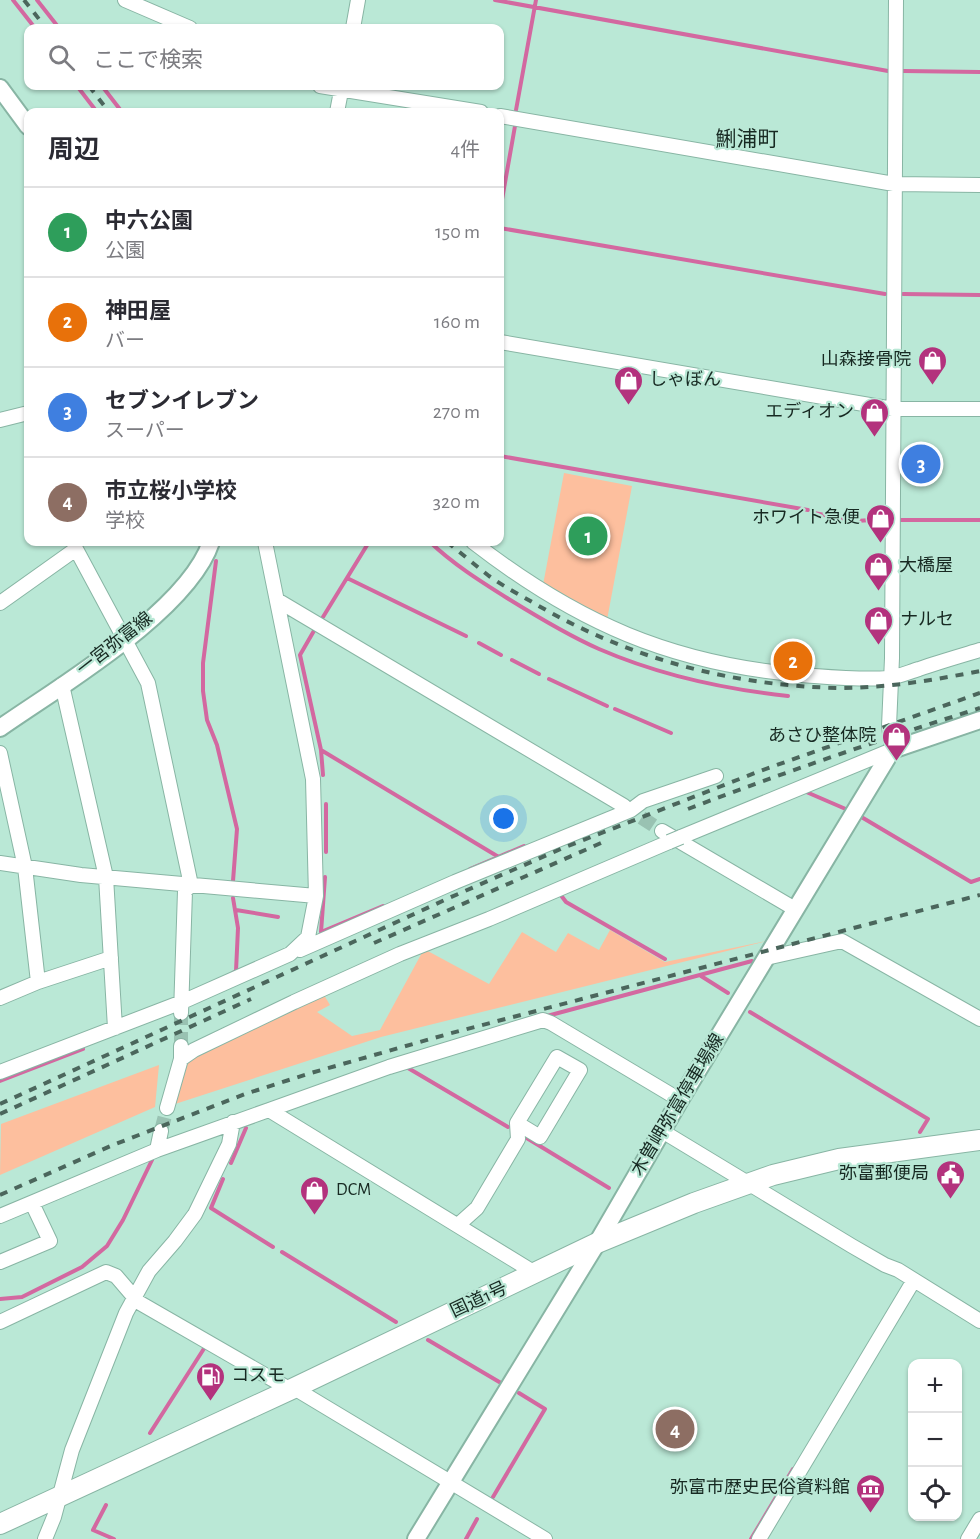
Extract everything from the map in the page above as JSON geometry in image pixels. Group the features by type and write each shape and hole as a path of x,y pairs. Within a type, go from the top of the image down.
{"highway":[{"name":"国道1号","path":"0,1524 292,1389 597,1243 694,1203 750,1183 839,1159 980,1140"}],"main road":[{"path":"0,88 24,121"},
{"name":"一宮弥富線","path":"0,728 126,640 181,591 210,546"},
{"path":"892,750 980,720"},
{"name":"木曽岬弥富停車場線","path":"416,1539 597,1243 680,1100 892,750"}],"street":[{"path":"125,0 181,24"},
{"path":"354,24 358,0"},
{"path":"167,1108 181,1053 194,1050 389,959 489,919 669,838 892,750 889,726 896,0"},
{"path":"338,108 341,90"},
{"path":"359,90 459,108"},
{"path":"504,117 894,184 980,185"},
{"path":"504,343 893,409 980,409"},
{"path":"0,420 24,414"},
{"path":"0,603 73,546"},
{"path":"75,546 148,683 191,885"},
{"path":"267,546 313,779 316,896 308,937 290,954"},
{"path":"478,546 508,569 583,614 630,637 721,665 764,672 841,678 891,678 980,650"},
{"path":"278,600 624,806"},
{"path":"62,685 106,877 115,1028"},
{"path":"0,753 25,867 38,982"},
{"path":"0,1072 115,1028 182,1008 290,954 455,882 631,810 643,801 716,776"},
{"path":"669,838 795,909"},
{"path":"4,867 25,867 106,877 316,896"},
{"path":"182,1008 185,891 191,885"},
{"path":"766,958 842,941 980,1019"},
{"path":"0,998 38,982 111,958"},
{"path":"0,1216 157,1150 233,1122 389,1067 543,1020 680,1100"},
{"path":"458,1225 477,1208 518,1139 517,1124 556,1057 580,1071 540,1137 517,1124"},
{"path":"269,1110 536,1273"},
{"path":"45,1539 54,1517 72,1450 133,1298 149,1271 195,1214 230,1144 233,1122"},
{"path":"157,1150 161,1131"},
{"path":"662,1131 852,1246 885,1265 894,1267 980,1321"},
{"path":"0,1262 50,1241 32,1203"},
{"path":"0,1322 106,1272 116,1276 133,1298 545,1539"},
{"path":"759,1539 914,1280"},
{"path":"972,1538 980,1519"}],"shaded area":[{"path":"564,473 632,486 607,620 543,585"},
{"path":"610,930 665,962 767,941 381,1037 172,1105 188,1062 201,1050 324,995 330,1005 317,1012 352,1036 380,1030 424,949 489,984 522,932 556,952 568,933 599,950"},
{"path":"159,1065 155,1107 0,1175 1,1124"}],"waterway":[{"path":"13,0 32,24"},
{"path":"37,0 56,24"},
{"path":"495,0 888,71"},
{"path":"516,110 536,0"},
{"path":"903,71 980,72"},
{"path":"80,90 94,108"},
{"path":"105,90 119,108"},
{"path":"504,188 515,126"},
{"path":"504,229 885,294"},
{"path":"903,294 980,295"},
{"path":"504,457 808,510"},
{"path":"814,513 856,521 887,519"},
{"path":"899,520 980,520"},
{"path":"323,617 367,546"},
{"path":"434,546 457,565 497,592 575,638 599,649 692,680 788,696"},
{"path":"216,561 203,663 203,691 207,720 217,745 237,829 233,881"},
{"path":"347,578 466,636"},
{"path":"315,629 300,655 321,750 323,775"},
{"path":"479,643 501,655"},
{"path":"512,660 539,674"},
{"path":"549,679 607,706"},
{"path":"615,709 671,733"},
{"path":"321,750 497,856"},
{"path":"804,791 848,810"},
{"path":"326,804 326,852"},
{"path":"858,815 971,882 980,879"},
{"path":"470,869 524,846"},
{"path":"325,877 321,932 383,906"},
{"path":"560,894 566,902 665,959"},
{"path":"233,898 238,928 236,971 233,973"},
{"path":"236,910 278,917"},
{"path":"547,1016 752,961"},
{"path":"701,976 728,993"},
{"path":"750,1012 928,1119 920,1132"},
{"path":"0,1081 83,1049"},
{"path":"408,1068 508,1127"},
{"path":"231,1163 246,1128"},
{"path":"525,1137 609,1188"},
{"path":"0,1299 22,1297 82,1267 107,1246 123,1220 152,1160"},
{"path":"223,1179 211,1208 273,1247"},
{"path":"282,1252 396,1322"},
{"path":"428,1340 501,1383"},
{"path":"150,1433 205,1347"},
{"path":"493,1497 545,1409 519,1393"},
{"path":"751,1539 793,1469"},
{"path":"106,1505 93,1530 114,1539"},
{"path":"466,1539 477,1519"}],"tunnel":[{"path":"624,806 662,831"},
{"path":"181,1013 181,1046"},
{"path":"161,1131 167,1108"}],"railway":[{"path":"24,0 43,24"},
{"path":"92,90 106,108"},
{"path":"452,546 494,580 568,622 642,653 719,675 759,682 840,688 910,683 980,671"},
{"path":"0,1104 563,848 760,771 980,693"},
{"path":"688,809 834,756 980,708"},
{"path":"374,943 601,843"},
{"path":"0,1195 113,1145 245,1094 311,1073 448,1034 980,895"},
{"path":"0,1114 251,999"}],"place":[{"name":"山森接骨院","path":"932,386"},
{"name":"しゃぼん","path":"628,406"},
{"name":"エディオン","path":"875,438"},
{"name":"セブンイレブン","path":"921,464"},
{"name":"中六公園","path":"588,536"},
{"name":"ホワイト急便","path":"881,544"},
{"name":"大橋屋","path":"878,592"},
{"name":"ナルセ","path":"879,646"},
{"name":"神田屋","path":"793,661"},
{"name":"あさひ整体院","path":"897,762"},
{"name":"弥富郵便局","path":"950,1200"},
{"name":"DCM","path":"315,1216"},
{"name":"コスモ","path":"210,1402"},
{"name":"市立桜小学校","path":"675,1429"},
{"name":"弥富市歴史民俗資料館","path":"871,1514"}],"district":[{"name":"鯏浦町","path":"747,139"}]}
